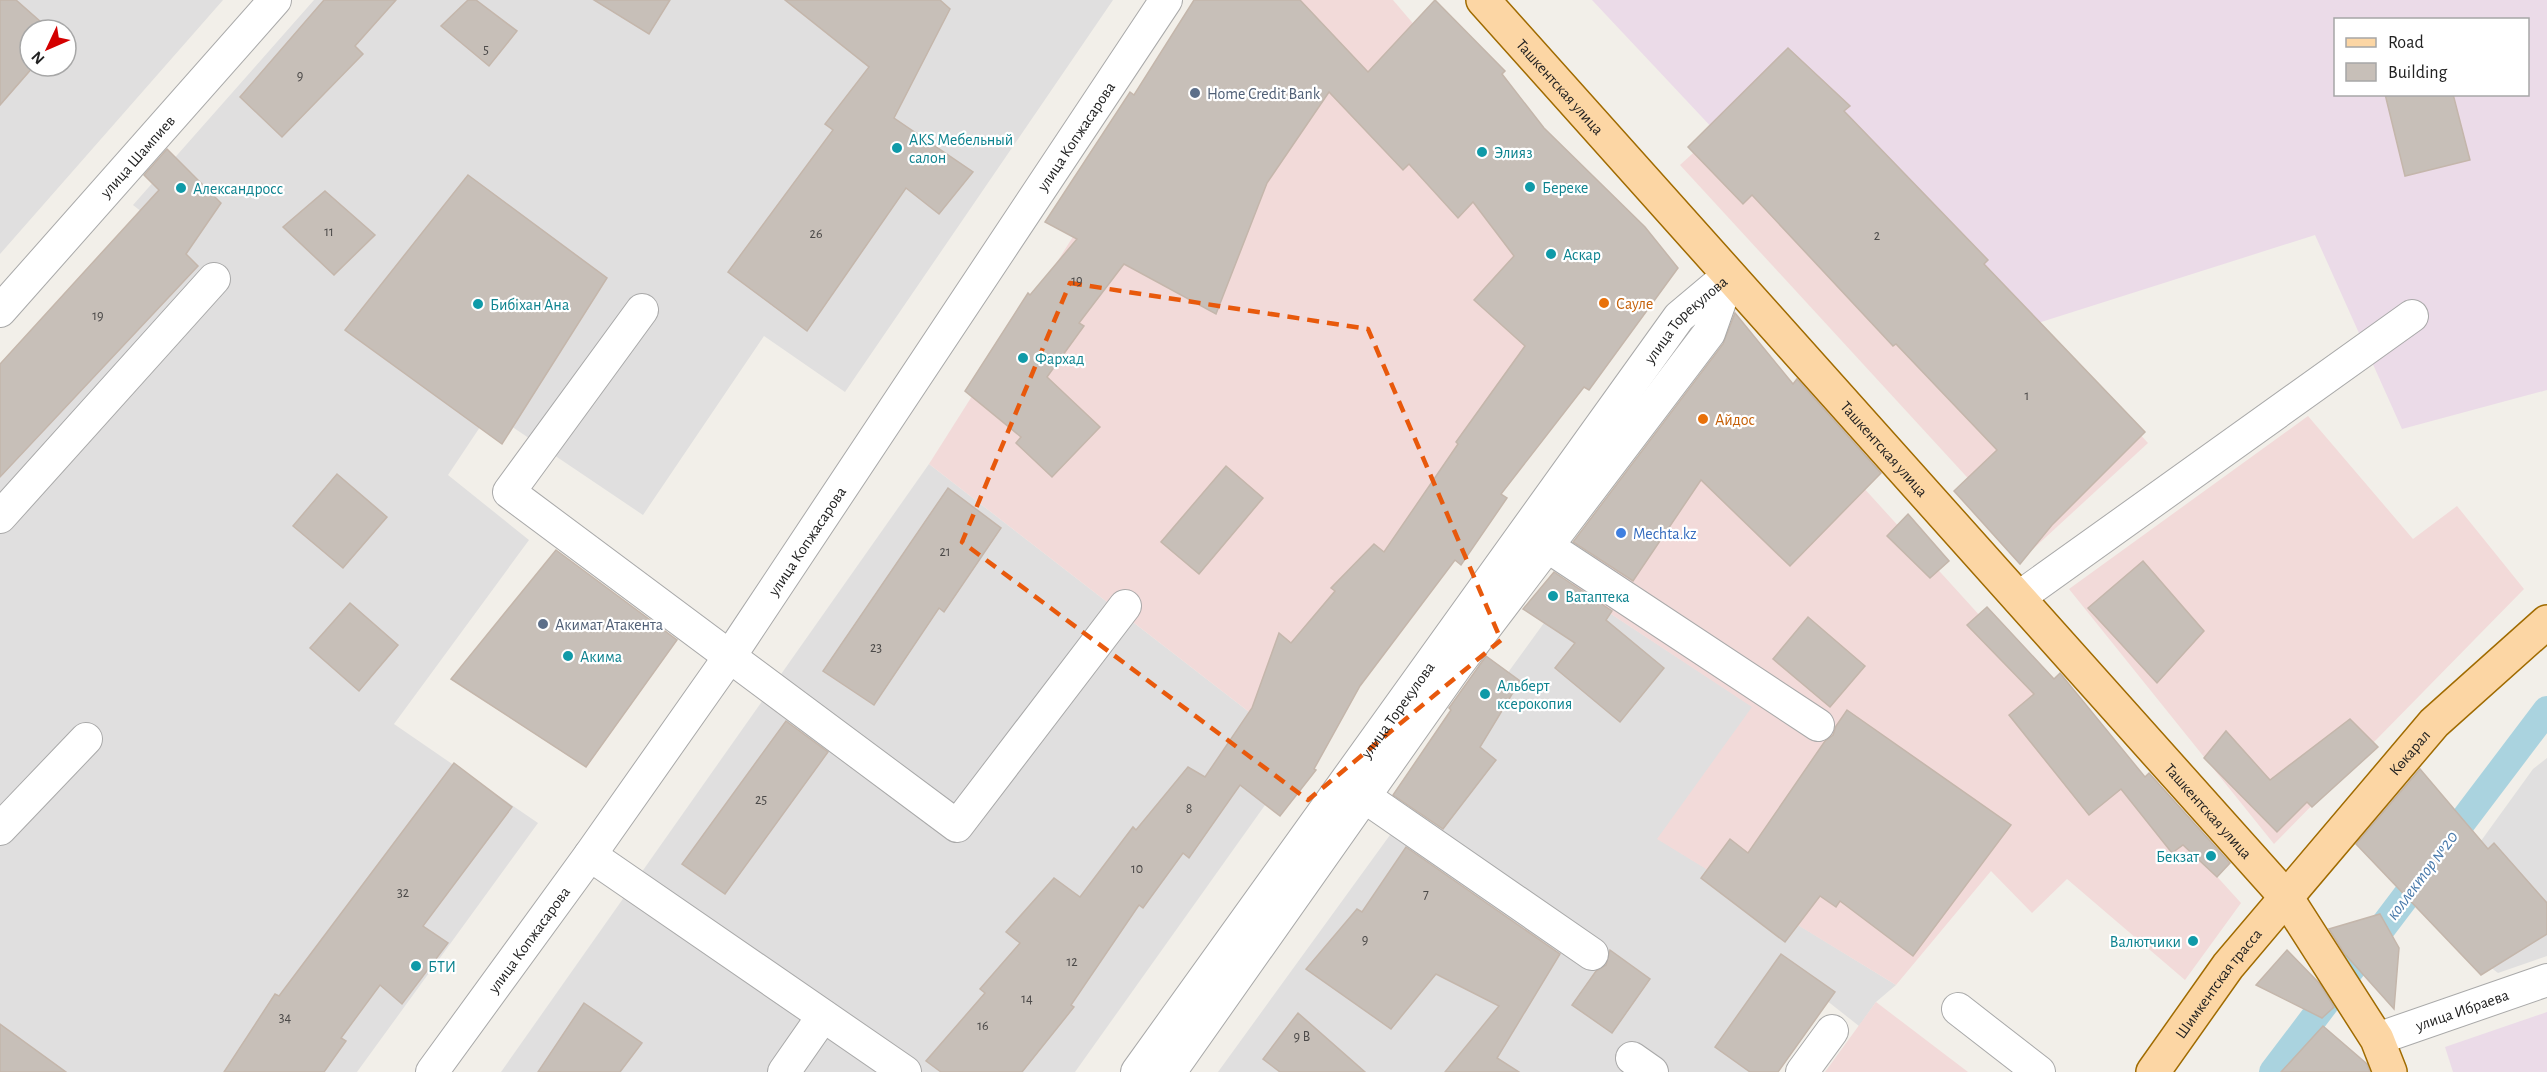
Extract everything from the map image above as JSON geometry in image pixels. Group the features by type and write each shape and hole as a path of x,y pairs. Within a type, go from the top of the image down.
{"main road":[{"name":"Ташкентская улица","path":"1483,0 2286,897 2377,1039 2390,1072"},
{"name":"Көкарал","path":"2286,897 2434,723 2547,622"},
{"name":"Шимкентская трасса","path":"2152,1072 2228,966 2286,897"}],"street":[{"name":"улица Шампиев","path":"0,311 274,0"},
{"name":"улица Копжасарова","path":"432,1072 590,855 730,656 1166,0"},
{"name":"улица Торекулова","path":"1170,1072 1457,665 1709,333 1729,275"},
{"name":"улица Торекулова","path":"1137,1072 1679,317 1729,275"},
{"path":"0,517 214,279"},
{"path":"642,310 509,492 957,826 1125,606"},
{"path":"2018,598 2412,316"},
{"path":"1547,546 1818,725"},
{"path":"0,829 86,739"},
{"path":"1365,797 1592,954"},
{"path":"590,855 905,1072"},
{"name":"улица Ибраева","path":"2377,1039 2547,980"},
{"path":"1958,1010 2038,1072"},
{"path":"784,1072 823,1016"},
{"path":"1802,1072 1832,1031"}],"highlighted area":[{"path":"1070,283 1368,329 1501,640 1308,800 962,542"}],"shaded area":[{"path":"0,0 223,0 0,254"},
{"path":"314,0 1113,0 845,392 764,336 643,515 490,412 448,475 529,540 394,724 538,823 357,1072 0,1072 0,396 156,223 133,205"},
{"path":"1223,0 1393,0 1639,288 1302,753 929,464"},
{"path":"1592,0 2547,0 2547,390 2402,429 2315,235 2038,323 1716,132"},
{"path":"1795,60 2148,443 2033,549 1680,165"},
{"path":"1742,354 2241,903 2185,980 2067,879 2032,913 1991,871 1896,985 1657,839 1752,707 1570,587"},
{"path":"2308,416 2413,539 2457,506 2524,589 2274,844 2069,589"},
{"path":"929,464 1302,753 1075,1072 501,1072"},
{"path":"1570,587 1753,707 1658,839 1896,985 1876,1002 1859,1026 1826,1000 1772,1072 1218,1072"},
{"path":"2547,758 2547,956 2498,973 2426,917 2533,769"},
{"path":"1876,1002 1968,1072 1825,1072"},
{"path":"2547,1012 2547,1072 2453,1072 2445,1047"}],"building":[{"path":"0,0 16,0 36,18 18,18 18,78 24,78 0,105"},
{"path":"324,0 396,0 355,46 363,54 282,137 240,97"},
{"path":"468,0 476,0 517,31 489,66 441,26"},
{"path":"594,0 670,0 649,34"},
{"path":"785,0 940,0 950,9 894,118 973,172 939,214 906,188 807,331 728,272 833,130 825,124 869,67"},
{"path":"1194,0 1300,0 1368,72 1435,0 1505,71 1502,74 1544,128 1645,227 1678,268 1589,390 1584,387 1501,494 1507,498 1461,565 1455,560 1360,686 1314,769 1316,770 1280,816 1240,785 1189,858 1183,853 1143,908 1139,905 1071,1005 1074,1007 1022,1072 941,1072 926,1061 985,993 980,989 1020,943 1006,932 1054,878 1080,897 1133,827 1136,830 1188,767 1205,777 1252,708 1279,633 1291,643 1335,591 1331,588 1374,544 1384,552 1458,444 1456,442 1525,346 1474,300 1514,256 1473,202 1458,218 1409,164 1403,170 1329,92 1267,183 1216,314 1124,264 1079,323 1084,326 1047,377 1100,427 1052,477 1016,443 1021,437 965,391 1028,293 1030,295 1077,239 1045,222 1130,92 1134,95"},
{"path":"1788,48 1850,106 1844,111 1988,260 1984,264 2145,432 2052,525 2020,564 1954,491 1997,450 1896,344 1893,346 1752,195 1743,204 1688,147"},
{"path":"2385,96 2454,96 2470,160 2405,176"},
{"path":"167,149 221,203 186,254 198,266 0,477 0,364 159,190 144,175"},
{"name":"Бибіхан Ана","path":"468,175 607,278 502,444 345,330"},
{"path":"325,191 375,235 334,275 283,227"},
{"path":"1735,313 1793,384 1797,379 1881,473 1790,566 1701,480 1633,581 1573,542 1723,344"},
{"path":"1226,466 1263,498 1199,574 1161,542"},
{"path":"337,474 387,517 343,568 293,526"},
{"path":"948,488 1001,528 944,612 939,608 874,705 823,671"},
{"path":"1908,514 1949,561 1930,578 1887,536"},
{"name":"Акима","path":"556,550 677,640 586,767 451,679"},
{"path":"2143,561 2204,631 2157,683 2088,608"},
{"path":"1554,572 1612,611 1606,620 1664,668 1620,722 1555,668 1575,643 1523,609"},
{"path":"350,603 398,645 359,691 310,648"},
{"path":"1987,607 2054,679 2060,673 2145,777 2149,773 2230,863 2217,877 2183,845 2172,853 2121,789 2089,815 2009,715 2034,694 1967,625"},
{"path":"1808,617 1865,666 1830,707 1773,659"},
{"path":"1486,656 1520,681 1480,747 1496,760 1443,829 1393,795 1451,710 1449,708"},
{"path":"1847,710 2011,825 1913,956 1840,901 1836,907 1820,896 1785,942 1701,878 1730,839 1748,853 1825,741 1833,735"},
{"path":"2350,719 2378,747 2312,807 2307,802 2277,832 2204,758 2226,731 2270,780"},
{"path":"786,721 828,752 725,894 682,864"},
{"path":"454,763 512,807 423,926 448,943 402,1004 380,985 341,1038 346,1041 324,1072 224,1072 275,994 279,996"},
{"path":"2420,769 2488,849 2494,843 2547,903 2547,934 2481,975 2356,844"},
{"path":"1406,847 1560,954 1497,1058 1519,1072 1445,1072 1499,1006 1436,974 1391,1029 1306,969 1357,909 1362,912"},
{"path":"2380,914 2399,948 2394,1009 2344,953 2329,929"},
{"path":"1610,950 1650,979 1612,1033 1572,1005 1596,971 1606,965"},
{"path":"2287,950 2320,984 2334,1007 2322,1018 2256,985"},
{"path":"1781,954 1835,992 1778,1072 1750,1072 1715,1047"},
{"path":"584,1003 642,1043 620,1072 538,1072"},
{"path":"1298,1013 1365,1072 1280,1072 1263,1059"},
{"path":"0,1024 66,1072 0,1072"},
{"path":"2323,1026 2367,1064 2370,1072 2281,1072"}],"waterway":[{"name":"коллектор №20","path":"2273,1072 2547,710"}],"place":[{"name":"Home Credit Bank","path":"1195,93"},
{"name":"AKS Мебельный салон","path":"897,148"},
{"name":"Элияз","path":"1482,152"},
{"name":"Береке","path":"1530,187"},
{"name":"Александросс","path":"181,188"},
{"name":"Аскар","path":"1551,254"},
{"name":"Сауле","path":"1604,303"},
{"name":"Бибіхан Ана","path":"478,304"},
{"name":"Фархад","path":"1023,358"},
{"name":"Айдос","path":"1703,419"},
{"name":"Mechta.kz","path":"1621,533"},
{"name":"Ватаптека","path":"1553,596"},
{"name":"Акимат Атакента","path":"543,624"},
{"name":"Акима","path":"568,656"},
{"name":"Альберт ксерокопия","path":"1485,694"},
{"name":"Бекзат","path":"2211,856"},
{"name":"Валютчики","path":"2193,941"},
{"name":"БТИ","path":"416,966"}]}
